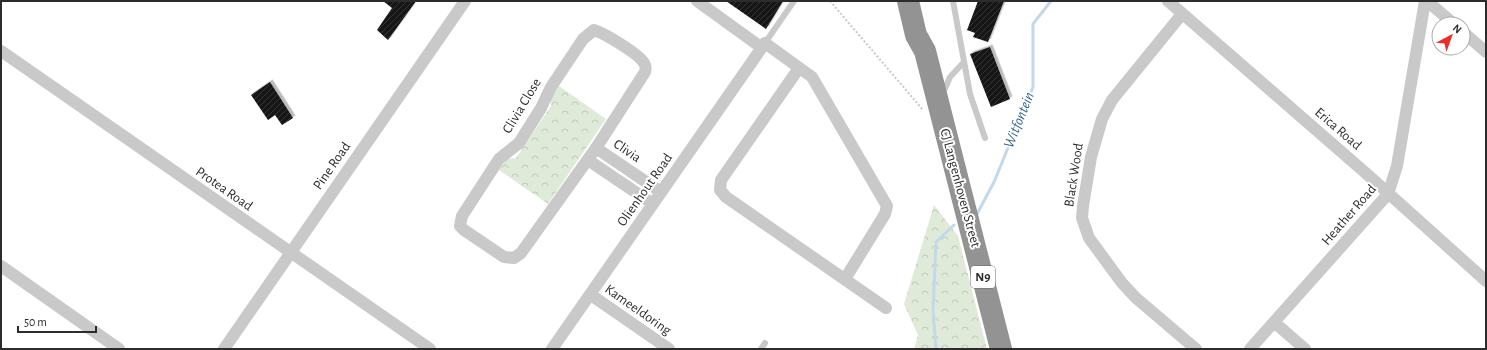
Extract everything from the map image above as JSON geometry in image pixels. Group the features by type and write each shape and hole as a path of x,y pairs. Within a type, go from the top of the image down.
{"highway":[{"name":"CJ Langenhoven Street","path":"908,1 916,35 925,51"},
{"name":"CJ Langenhoven Street","path":"918,1 925,33 925,51 1001,349"}],"street":[{"name":"Pine Road","path":"224,349 465,1"},
{"path":"697,1 763,46 799,68 814,80 888,206 885,214 845,279"},
{"name":"Erica Road","path":"1168,1 1486,281"},
{"path":"1426,1 1444,16"},
{"name":"Heather Road","path":"1250,349 1388,194 1397,166 1426,1"},
{"name":"Black Wood","path":"1182,14 1112,100 1102,119 1091,157 1082,218 1088,238 1122,283 1151,311 1196,349"},
{"name":"Clivia Close","path":"594,30 612,39 640,59 645,65 646,69 644,75 588,160 518,256 509,259 504,258 467,233 460,226 462,216 492,171 504,154 519,143 541,108 551,87 583,39 594,30"},
{"path":"1471,39 1486,52"},
{"name":"Olienhout Road","path":"552,349 763,46"},
{"name":"Protea Road","path":"1,51 430,349"},
{"path":"799,68 721,180 720,190 726,197 886,308"},
{"name":"Clivia","path":"596,148 661,192"},
{"name":"Clivia","path":"588,160 653,204"},
{"path":"1,266 119,349"},
{"name":"Kameeldoring","path":"591,295 669,349"},
{"path":"1274,322 1305,349"}],"lane":[{"path":"763,46 794,1"},
{"path":"953,1 970,94 985,138"},
{"path":"949,146 943,90 950,77 964,62"}],"path":[{"path":"830,1 926,114"}],"green space":[{"path":"559,86 606,119 548,204 499,170 507,159 516,158 551,106 550,97"},
{"path":"934,205 958,236 987,349 914,349 918,335 904,304"}],"building":[{"path":"383,1 416,1 388,40 377,30 392,8"},
{"path":"726,1 783,1 766,29"},
{"path":"978,1 1004,1 988,42 973,37 975,33 967,30"},
{"path":"990,47 1010,99 991,107 970,54"},
{"path":"270,82 293,118 282,125 275,115 268,120 251,95"}],"waterway":[{"name":"Witfontein","path":"977,214 994,182 1033,87 1033,24 1051,1"},
{"name":"Witfontein","path":"936,349 933,311 936,242 954,225"}]}
